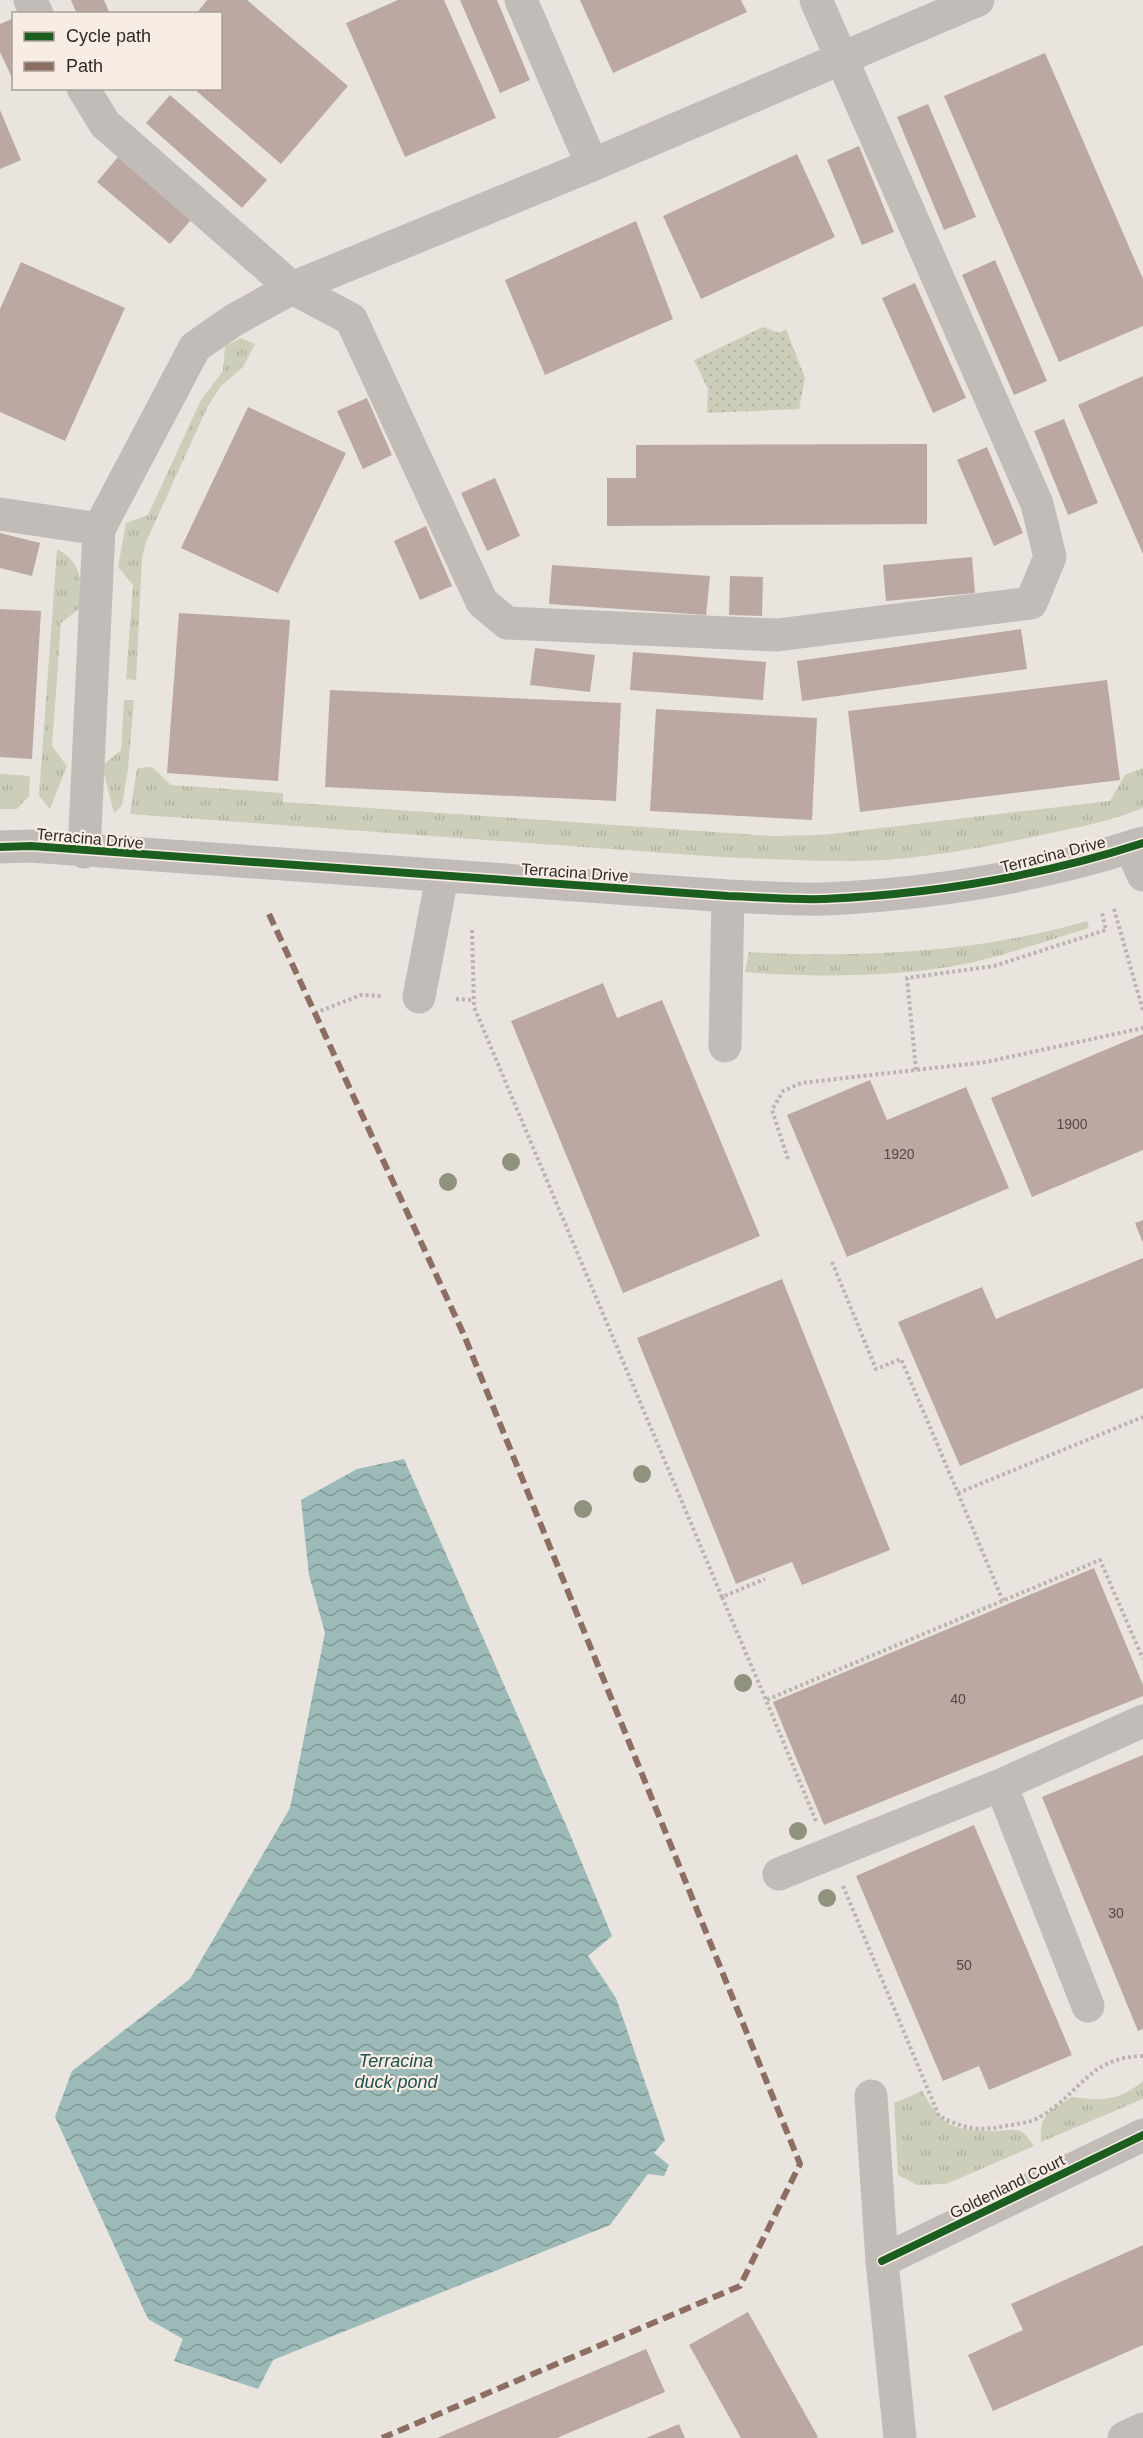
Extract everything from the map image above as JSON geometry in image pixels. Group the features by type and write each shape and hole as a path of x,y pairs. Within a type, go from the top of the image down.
{"street":[{"path":"521,0 592,165"},
{"path":"84,90 105,124 292,288 351,319 482,602 507,624 777,635 1031,603 1050,557 1037,504 816,0"},
{"path":"84,852 99,529 195,347 234,320 292,288 592,165 978,0"},
{"path":"0,514 99,529"},
{"name":"Terracina Drive","path":"0,847 31,846 84,852 728,896 822,899 915,893 1008,880 1080,863 1139,855"},
{"path":"419,997 442,876"},
{"path":"725,1046 728,896"},
{"path":"779,1874 1001,1785 1143,1721"},
{"path":"1001,1785 1088,2007"},
{"path":"871,2096 882,2261 900,2438"},
{"name":"Goldenland Court","path":"882,2261 1143,2135"},
{"path":"1124,2438 1143,2429"}],"path":[{"path":"1114,909 1143,1011"},
{"path":"916,1070 906,978 994,966 1095,934 1106,930 1102,913"},
{"path":"472,930 474,1007 766,1700"},
{"path":"788,1159 772,1110 783,1091 801,1083 986,1062 1143,1028"},
{"path":"832,1262 876,1369 901,1359 1003,1600"},
{"path":"958,1493 1143,1417"},
{"path":"722,1597 765,1579"}],"green space":[{"path":"763,327 779,333 786,329 805,378 799,409 707,413 708,389 694,360"},
{"path":"241,338 255,344 243,367 220,387 207,408 146,542 142,558 136,680 126,679 133,585 118,567 126,523 148,515 201,400 223,371 225,346"},
{"path":"57,549 66,555 76,567 80,590 79,609 61,623 52,746 67,766 50,809 39,796"},
{"path":"124,700 134,700 128,769 122,806 114,813 102,766 121,750"},
{"path":"152,767 171,785 283,793 283,802 773,836 822,835 1110,801 1125,775 1143,768 1143,808 1083,826 1006,843 945,853 864,861 782,860 130,814 137,768"},
{"path":"0,774 30,776 29,796 17,809 0,809"},
{"path":"1087,921 1089,928 996,956 940,968 855,975 745,972 749,952 834,954 919,951 1004,940"},
{"path":"1143,2081 1143,2099 1041,2142 1044,2119 1052,2110 1072,2097 1110,2098 1134,2088"},
{"path":"922,2091 937,2113 949,2124 975,2130 1019,2131 1034,2146 946,2184 917,2185 898,2175 894,2103"}],"water":[{"name":"Terracina duck pond","path":"404,1459 569,1832 612,1936 588,1956 616,1998 665,2140 654,2153 669,2165 664,2176 648,2174 610,2225 273,2360 258,2389 174,2361 183,2339 148,2319 55,2117 72,2071 190,1979 290,1808 325,1633 309,1575 301,1500 357,1469"}],"building":[{"path":"71,0 104,0 109,12 76,12"},
{"path":"207,0 247,0 348,86 281,164 195,90 222,90 222,12 198,12"},
{"path":"398,0 444,0 496,118 405,157 346,23"},
{"path":"460,0 497,0 530,80 500,93"},
{"path":"580,0 741,0 747,12 613,73"},
{"path":"12,19 12,78 0,52 0,24"},
{"path":"1045,53 1143,279 1143,326 1059,362 944,96"},
{"path":"170,95 267,180 242,208 146,123"},
{"path":"928,104 976,217 944,230 897,117"},
{"path":"0,110 21,160 0,169"},
{"path":"859,146 894,232 862,245 827,160"},
{"path":"797,154 835,237 701,299 663,216"},
{"path":"118,157 191,220 170,244 97,182"},
{"path":"636,221 673,319 545,375 505,280"},
{"path":"995,260 1047,381 1014,395 962,275"},
{"path":"21,262 125,308 65,441 0,412 0,309"},
{"path":"915,283 966,398 933,413 882,298"},
{"path":"1143,376 1143,554 1078,405"},
{"path":"367,398 392,455 363,469 337,411"},
{"path":"248,407 346,453 278,593 181,548"},
{"path":"1064,419 1098,503 1068,515 1034,431"},
{"path":"927,444 927,524 607,526 607,478 636,478 636,445"},
{"path":"987,447 1023,533 994,546 957,460"},
{"path":"495,478 520,536 487,551 461,493"},
{"path":"426,526 452,586 420,600 394,541"},
{"path":"0,533 40,543 32,576 0,568"},
{"path":"972,557 975,593 886,601 883,565"},
{"path":"552,565 710,576 706,615 549,604"},
{"path":"730,576 763,577 762,616 729,615"},
{"path":"0,609 41,611 32,759 0,757"},
{"path":"179,613 290,620 278,781 167,773"},
{"path":"1021,629 1027,669 802,701 797,661"},
{"path":"535,648 595,655 590,692 530,685"},
{"path":"633,652 766,662 763,700 630,690"},
{"path":"1107,680 1120,780 860,812 848,711"},
{"path":"330,690 621,703 616,801 325,787"},
{"path":"656,709 817,718 812,820 650,811"},
{"path":"603,983 617,1018 662,1000 760,1236 623,1293 511,1021"},
{"path":"1143,1034 1143,1150 1032,1197 991,1098"},
{"path":"870,1080 887,1120 966,1087 1009,1188 847,1257 787,1115"},
{"path":"1143,1220 1143,1243 1135,1223"},
{"path":"1143,1258 1143,1388 960,1466 898,1322 982,1287 996,1319"},
{"path":"782,1279 890,1550 802,1585 792,1562 736,1584 637,1338"},
{"path":"1094,1568 1143,1685 1143,1696 824,1825 773,1702"},
{"path":"1143,1755 1143,2029 1138,2031 1042,1797"},
{"path":"974,1825 1072,2055 989,2090 979,2066 943,2081 856,1876"},
{"path":"1143,2245 1143,2345 993,2411 968,2355 1023,2330 1011,2304"},
{"path":"748,2312 818,2437 741,2438 689,2345"},
{"path":"646,2349 665,2392 557,2438 437,2438"},
{"path":"679,2424 685,2438 646,2438"}],"marked path":[{"path":"269,914 464,1335 800,2164 740,2286 382,2438"}],"cycle path":[{"path":"0,847 31,846 728,896 812,899 865,897 985,882 1064,865 1143,843"},
{"path":"882,2261 1143,2135"}]}
